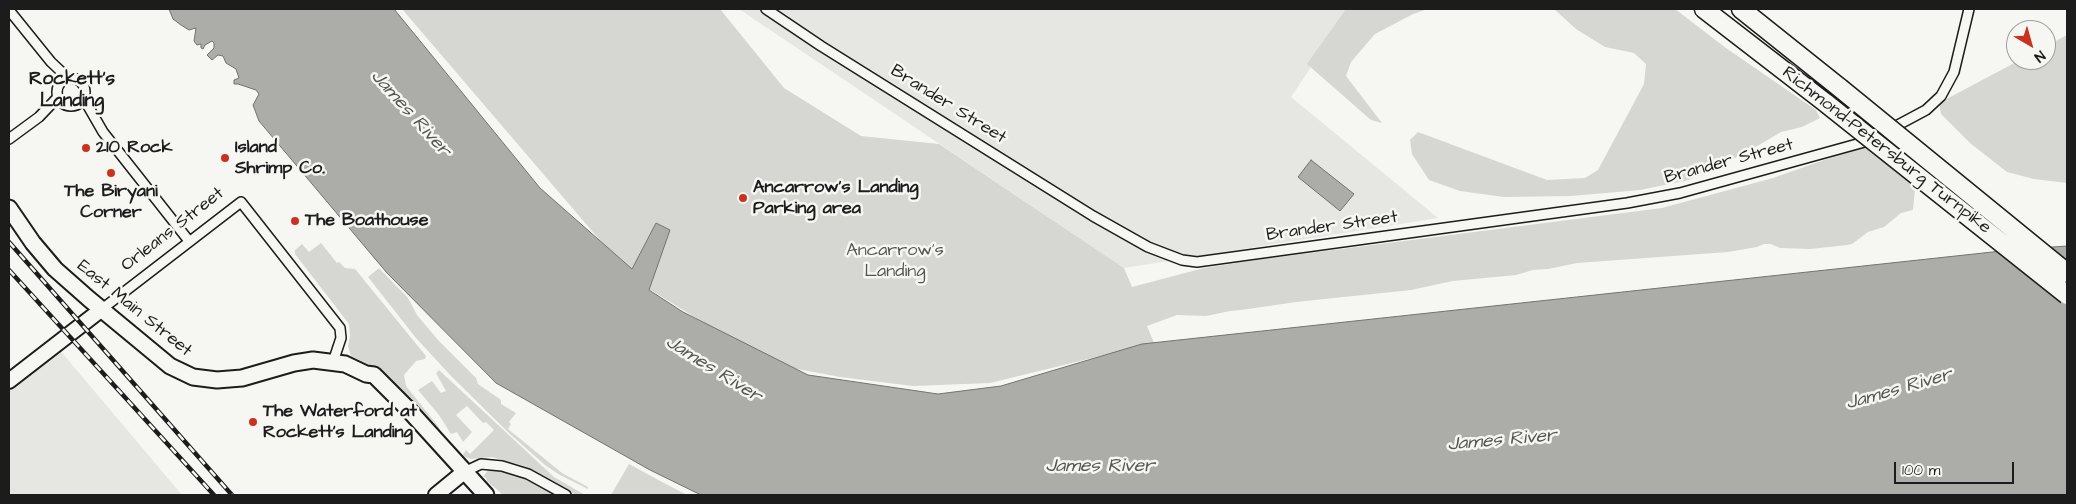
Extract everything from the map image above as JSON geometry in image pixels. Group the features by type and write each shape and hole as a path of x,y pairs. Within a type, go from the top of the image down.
{"highway":[{"name":"Richmond-Petersburg Turnpike","path":"1704,9 2067,295"},
{"name":"Richmond-Petersburg Turnpike","path":"1741,9 2067,273"},
{"path":"1751,9 1808,62"}],"main road":[{"name":"East Main Street","path":"9,208 33,243 55,269 170,366 193,377 205,380 242,378 304,361 334,362 357,368 366,374 368,381 461,475 486,495"},
{"name":"East Main Street","path":"461,475 471,495"}],"street":[{"name":"Brander Street","path":"766,9 821,46 1093,216 1148,247 1182,260 1197,262 1680,194 1868,141 1926,110 1946,89 1954,72 1969,9"},
{"path":"9,10 64,80"},
{"path":"76,78 83,83 86,91 80,102 68,106 61,101 57,88 64,80 76,78"},
{"path":"9,139 61,101"},
{"path":"80,102 189,241"},
{"name":"Orleans Street","path":"9,381 242,202 340,328 341,338 334,362"},
{"path":"436,495 461,475 481,464 496,464 528,474 566,495"}],"shaded area":[{"path":"739,9 1350,9 1291,97 1438,218 1124,268"},
{"path":"58,348 182,495 9,495 9,387"}],"green space":[{"name":"Ancarrow's Landing","path":"402,9 720,9 784,88 861,136 939,144 1124,268 1132,287 1204,268 1263,259 1662,208 1773,178 1864,146 1912,180 1915,189 1913,210 1901,213 1884,227 1868,232 1852,244 1847,245 1810,249 1780,248 1771,244 1764,244 1728,252 1577,263 1533,270 1516,275 1453,281 1411,290 1296,302 1206,316 1177,315 1147,326 1154,343 990,383 913,386 840,377 771,364 649,289 670,230 656,223 632,269 604,245"},
{"path":"1346,9 1428,9 1413,14 1375,34 1351,62 1346,76 1382,123 1371,120 1307,64"},
{"path":"1554,9 1675,9 1726,48 1816,110 1820,118 1802,127 1781,132 1747,152 1689,180 1640,190 1571,196 1504,197 1460,191 1429,180 1412,154 1410,140 1418,132 1547,180 1585,178 1598,170 1644,84 1646,64 1634,53 1605,47 1576,29"},
{"path":"2067,35 2067,183 2034,179 2007,172 1970,143 1941,114 1939,103 2006,67 2006,70 2056,70 2056,41"},
{"path":"321,243 337,263 339,262 345,268 355,269 426,356 425,359 416,361 404,375 406,386 438,426 443,436 384,376 351,356 348,346 350,336 349,324 295,254 295,250 302,244 309,252"},
{"path":"379,268 408,298 417,315 438,340 476,378 478,384 501,400 501,404 516,413 509,422 511,424 508,429 562,473 588,487 588,489 545,465 510,434 452,377 416,338 368,277"},
{"path":"439,370 554,477 585,495 576,495 524,466 492,457 471,459 465,457 463,455 466,450 470,454 494,430 486,422 483,423 467,406 456,415 472,432 463,442 457,432 451,434 439,415 418,390 432,381 441,393 446,391 436,373"},
{"path":"629,464 662,482 687,495 611,495"},
{"path":"493,469 532,481 559,495 503,495 487,481 486,477 483,477 488,470"}],"water":[{"name":"James River","path":"169,9 394,9 540,188 632,269 656,223 670,230 649,290 683,312 808,375 938,394 1001,386 1142,344 2011,250 2067,246 2067,495 701,495 650,470 496,383 387,273 259,121 253,105 259,94 256,90 234,84 234,80 239,78 236,69 226,63 223,56 218,55 212,60 207,55 214,48 214,43 212,41 205,45 203,49 201,44 197,45 194,41 196,28 189,30 181,25 173,19"},
{"path":"1311,160 1354,194 1340,211 1298,177"}],"railway":[{"path":"9,242 232,495"},
{"path":"9,270 214,495"}],"place":[{"name":"210 Rock","path":"86,148"},
{"name":"Island Shrimp Co.","path":"225,158"},
{"name":"The Biryani Corner","path":"111,173"},
{"name":"Ancarrow's Landing Parking area","path":"743,198"},
{"name":"The Boathouse","path":"295,221"},
{"name":"The Waterford at Rockett's Landing","path":"253,422"}],"district":[{"name":"Rockett's Landing","path":"72,91"}]}
